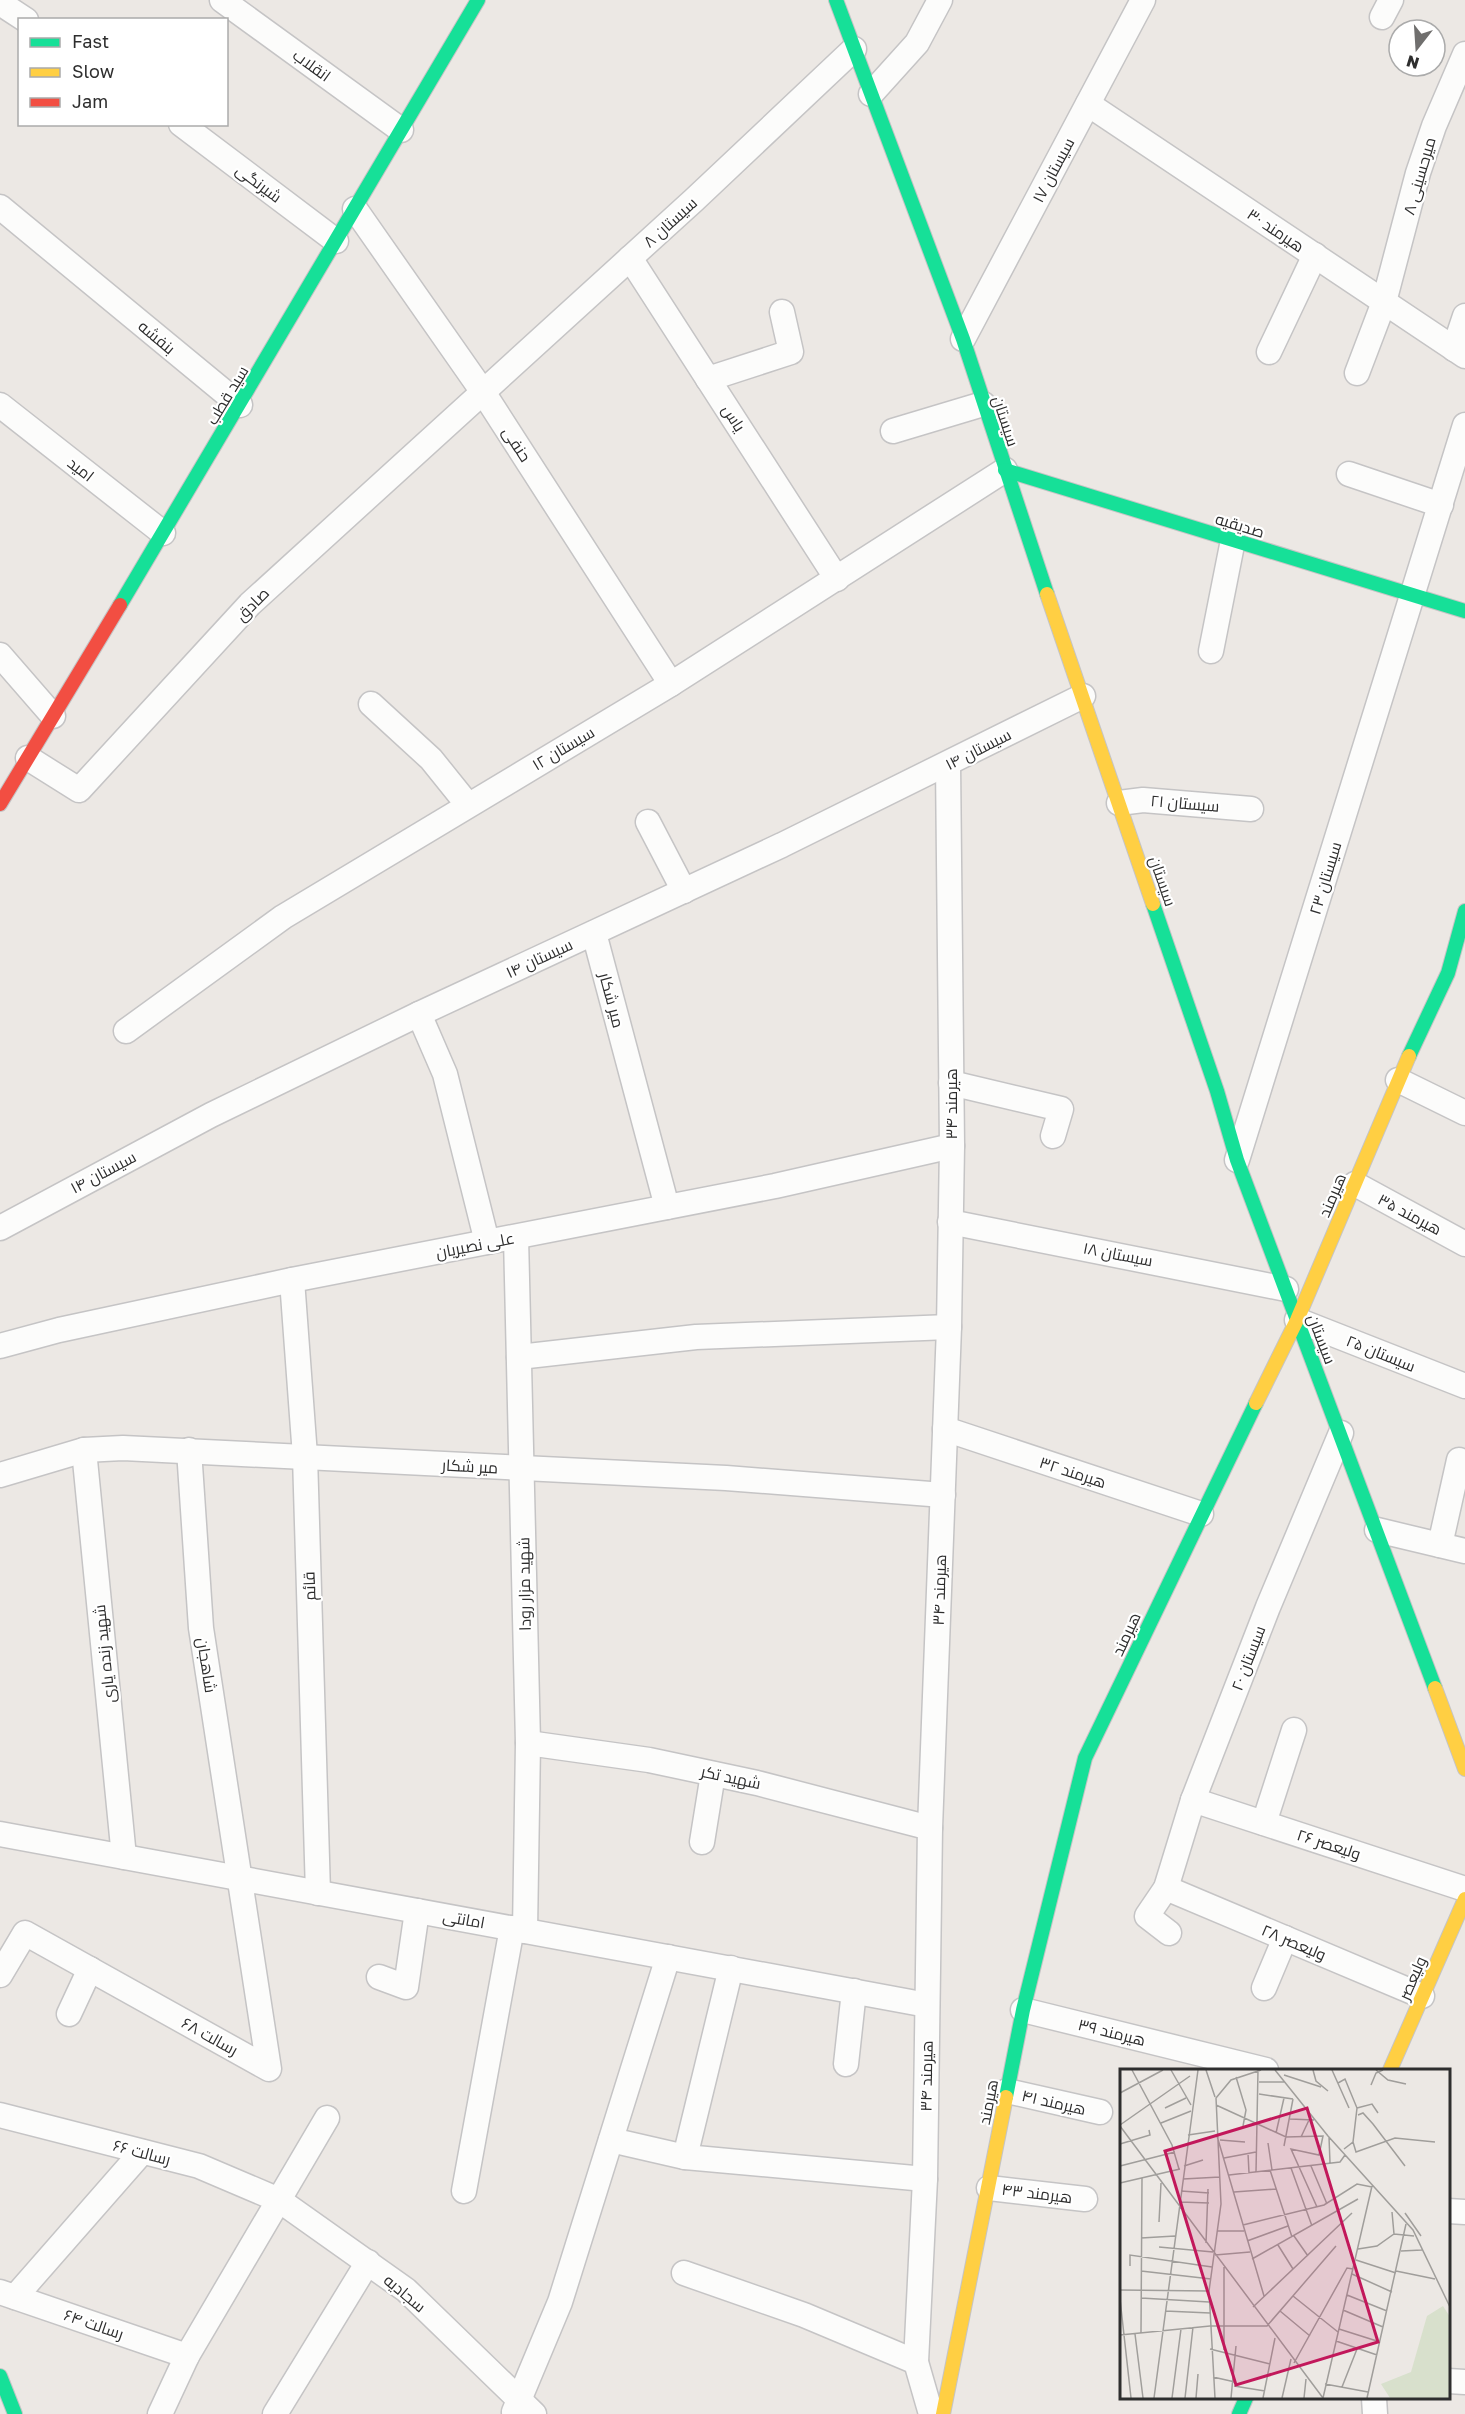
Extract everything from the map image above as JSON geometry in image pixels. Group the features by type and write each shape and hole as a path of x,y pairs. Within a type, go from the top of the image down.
{"street":[{"name":"انقلاب","path":"222,0 401,130"},
{"name":"سید قطب","path":"0,804 240,405 478,0"},
{"name":"سیستان","path":"836,0 963,339 1005,470 1217,1091 1237,1160 1465,1769"},
{"path":"871,94 917,44 940,0"},
{"name":"سیستان ۱۷","path":"963,339 1143,0"},
{"path":"0,3 23,18"},
{"name":"سیستان ۸","path":"483,392 854,49"},
{"name":"میرحسینی ۸","path":"1357,373 1384,302 1424,154 1465,54"},
{"name":"هیرمند ۳۰","path":"1088,104 1460,352"},
{"name":"شیرنگی","path":"184,126 336,241"},
{"name":"بنفشه","path":"0,207 240,405"},
{"name":"حنفی","path":"355,209 483,392 671,684"},
{"path":"1269,352 1315,255"},
{"name":"یاس","path":"630,258 837,579"},
{"path":"708,379 791,352 782,312"},
{"path":"1460,352 1465,316"},
{"name":"صادق","path":"28,758 78,790 250,604 483,392"},
{"path":"893,431 983,404"},
{"name":"امید","path":"0,405 163,533"},
{"name":"سیستان ۲۳","path":"1237,1160 1465,425"},
{"name":"سیستان ۱۲","path":"126,1031 283,917 671,684 1005,470"},
{"name":"صدیقیه","path":"1005,470 1465,611"},
{"path":"1349,474 1441,505"},
{"path":"1211,651 1233,540"},
{"path":"0,655 53,716"},
{"name":"سیستان ۱۴","path":"0,1228 211,1115 419,1014 684,891 948,764 1083,696"},
{"path":"370,704 431,759 468,805"},
{"name":"هیرمند ۳۴","path":"931,2414 916,2362 925,2179 930,1828 949,1327 952,1146 948,764"},
{"name":"سیستان ۲۱","path":"1119,803 1143,800 1251,809"},
{"path":"648,822 684,891"},
{"name":"هیرمند","path":"943,2414 1023,2010 1085,1758 1201,1514 1297,1320 1398,1080 1456,976 1465,911"},
{"name":"میر شکار","path":"594,933 668,1207"},
{"path":"419,1014 445,1074 487,1242"},
{"path":"1398,1080 1465,1113"},
{"path":"951,1083 1061,1108 1053,1136"},
{"name":"علی نصیریان","path":"0,1346 59,1330 292,1280 775,1186 952,1146"},
{"name":"هیرمند ۳۵","path":"1354,1184 1465,1244"},
{"name":"سیستان ۱۸","path":"951,1222 1286,1289"},
{"name":"شهید مزار رودا","path":"464,2191 519,1929 528,1743 516,1237"},
{"name":"قائم","path":"292,1280 305,1456 318,1893"},
{"name":"سیستان ۲۵","path":"1297,1320 1465,1386"},
{"path":"519,1357 696,1337 949,1327"},
{"name":"هیرمند ۳۲","path":"945,1429 1201,1514"},
{"name":"سیستان ۲۰","path":"1169,1933 1147,1916 1166,1887 1194,1800 1268,1607 1341,1433"},
{"name":"میر شکار","path":"0,1474 84,1450 123,1448 726,1478 943,1495"},
{"name":"شهید زنده یاری","path":"84,1450 124,1857"},
{"name":"شاهجان","path":"189,1450 201,1628 240,1878"},
{"path":"1440,1545 1460,1460"},
{"path":"1377,1530 1465,1551"},
{"path":"1264,1823 1294,1730"},
{"name":"شهید تکر","path":"528,1743 649,1760 757,1783 930,1828"},
{"path":"702,1842 713,1774"},
{"name":"ولیعصر ۲۶","path":"1194,1800 1465,1889"},
{"name":"امانتی","path":"0,1834 927,2005"},
{"name":"رسالت ۶۸","path":"0,1975 25,1933 269,2069 240,1878"},
{"name":"ولیعصر ۲۸","path":"1166,1887 1422,1996"},
{"name":"ولیعصر","path":"1390,2069 1465,1899"},
{"path":"380,1977 406,1987 417,1911"},
{"path":"1264,1988 1285,1938"},
{"path":"522,2409 560,2302 668,1957"},
{"path":"685,2157 730,1968"},
{"path":"69,2014 90,1969"},
{"path":"846,2064 854,1991"},
{"name":"هیرمند ۳۹","path":"1023,2010 1262,2069"},
{"name":"هیرمند ۴۱","path":"1007,2091 1100,2112"},
{"name":"رسالت ۶۶","path":"0,2115 199,2166 279,2200"},
{"path":"160,2414 187,2356 327,2118"},
{"path":"611,2140 685,2157 925,2179"},
{"path":"7,2295 142,2152"},
{"name":"هیرمند ۴۳","path":"989,2188 1085,2199"},
{"name":"سجادیه","path":"279,2200 406,2290 522,2409"},
{"path":"1450,2211 1465,2212"},
{"path":"275,2414 368,2262"},
{"path":"684,2273 804,2315 916,2362"},
{"name":"رسالت ۶۴","path":"7,2295 187,2356"},
{"path":"0,2376 15,2414"},
{"path":"1450,2381 1465,2382"},
{"path":"1239,2414 1245,2399"},
{"path":"1374,2399 1375,2414"}],"traffic: fast":[{"path":"120,605 478,0"},
{"path":"836,0 963,339 1047,594"},
{"path":"1005,470 1465,611"},
{"path":"1153,904 1217,1091 1237,1160 1435,1688"},
{"path":"1409,1056 1448,973 1465,911"},
{"path":"1006,2097 1023,2010 1085,1758 1256,1403"},
{"path":"0,2376 15,2414"},
{"path":"1239,2414 1246,2399"}],"traffic: slow":[{"path":"1047,594 1153,904"},
{"path":"1256,1403 1297,1320 1409,1056"},
{"path":"1435,1688 1465,1769"},
{"path":"1390,2069 1465,1899"},
{"path":"943,2414 1006,2097"}],"traffic: jam":[{"path":"0,804 120,605"}]}
